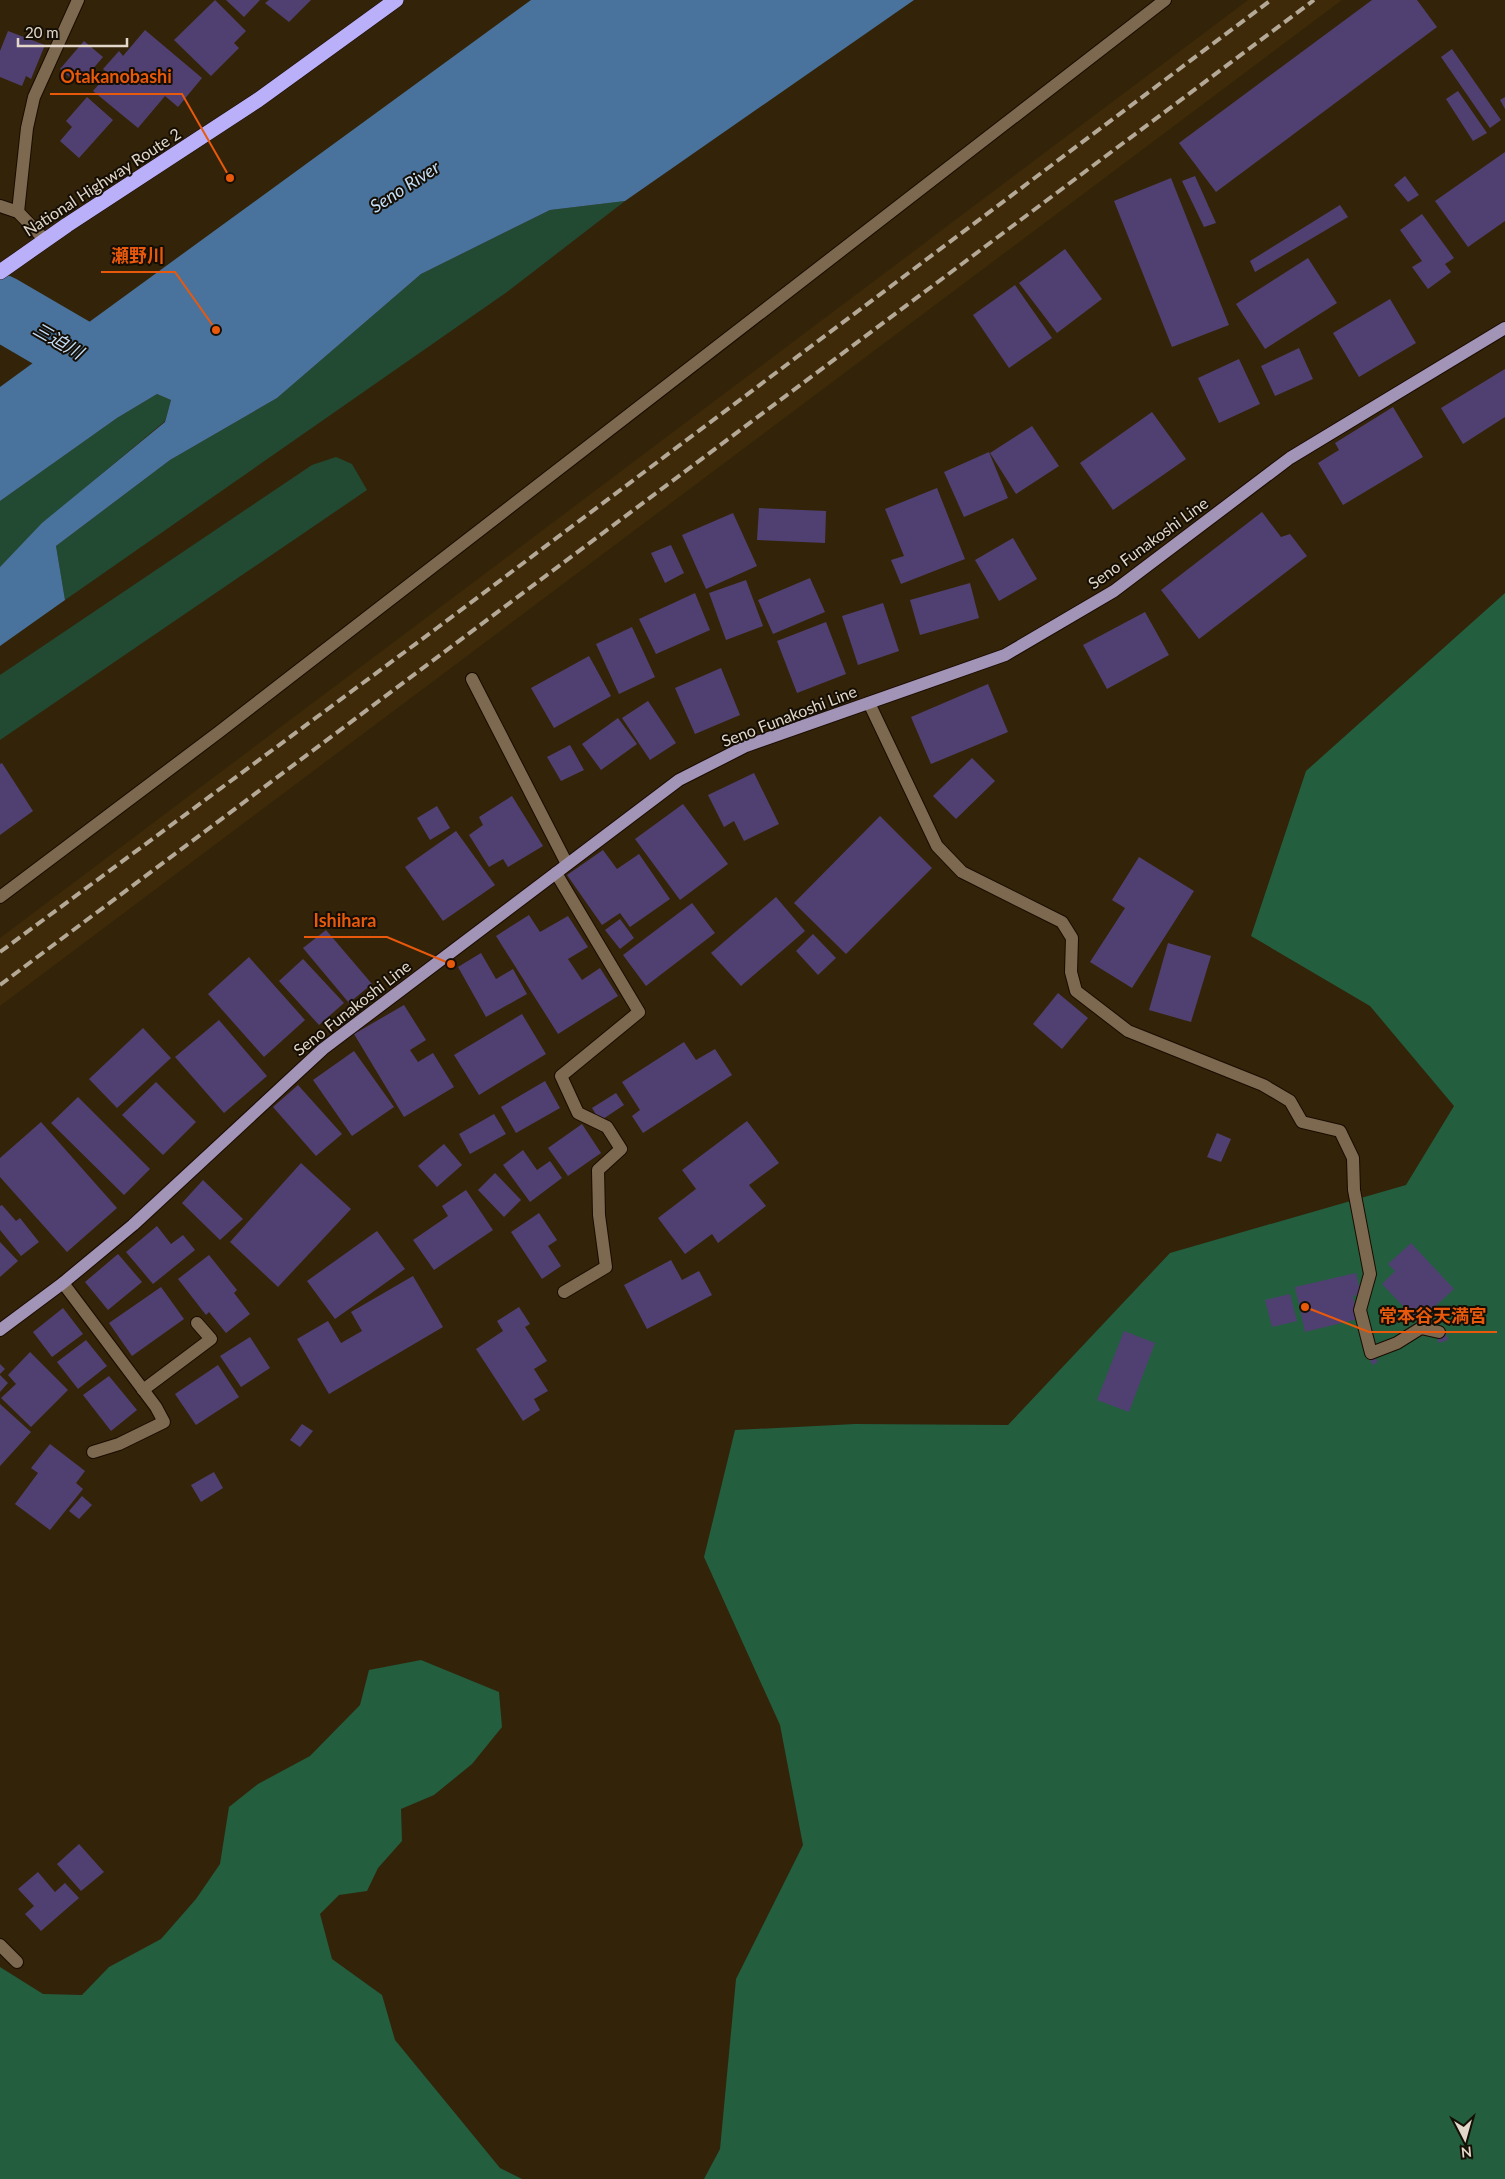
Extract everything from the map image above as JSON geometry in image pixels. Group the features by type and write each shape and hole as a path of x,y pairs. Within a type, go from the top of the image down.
{"highway":[{"name":"National Highway Route 2","path":"0,272 39,244 258,100 396,0"}],"main road":[{"name":"Seno Funakoshi Line","path":"0,1330 63,1283 133,1225 323,1049 678,780 746,746 1005,655 1114,591 1290,458 1505,328"}],"street":[{"path":"18,212 27,128 34,97 78,0"},
{"path":"0,897 219,732 1165,0"},
{"path":"0,206 18,212 39,244"},
{"path":"472,679 567,864"},
{"path":"869,703 936,846 962,872 1062,922 1072,938 1071,972 1076,991 1128,1031 1263,1085 1290,1101 1302,1122 1340,1130 1353,1158 1354,1190 1370,1274 1360,1310 1371,1353 1398,1343 1422,1328 1439,1332"},
{"path":"556,873 639,1012 561,1076 578,1112 607,1127 622,1149 598,1170 599,1215 606,1267 564,1292"},
{"path":"63,1283 143,1390 164,1422 119,1444 93,1452"},
{"path":"143,1390 211,1339 197,1323"},
{"path":"0,1945 16,1962"}],"shaded area":[{"path":"1248,0 1342,0 0,1006 0,938"}],"green space":[{"path":"625,201 507,292 65,600 56,546 170,460 277,398 421,274 550,210"},
{"path":"157,394 171,400 165,421 43,523 0,567 0,501 117,418"},
{"path":"336,457 352,464 367,490 0,740 0,675 312,465"},
{"path":"1505,593 1505,2179 704,2179 720,2149 736,1979 803,1845 780,1725 704,1557 735,1430 855,1424 1008,1425 1170,1253 1406,1185 1454,1106 1370,1006 1251,936 1306,771"},
{"path":"421,1660 499,1692 502,1727 472,1764 434,1795 401,1809 402,1841 378,1868 367,1891 339,1895 320,1914 332,1959 382,1995 395,2040 500,2168 522,2179 0,2179 0,1967 43,1994 82,1995 109,1967 161,1939 196,1899 220,1864 229,1807 258,1784 310,1756 360,1705 369,1670"}],"water":[{"name":"Seno River","path":"531,0 914,0 625,201 550,210 421,274 277,398 170,460 56,546 65,600 0,646 0,567 42,523 165,422 171,400 157,394 117,418 0,501 0,387"}],"building":[{"path":"215,0 246,31 234,43 239,48 211,76 174,40"},
{"path":"226,0 260,0 244,17"},
{"path":"269,0 311,0 289,22 265,3"},
{"path":"1372,0 1417,0 1437,27 1216,192 1179,143"},
{"path":"145,30 202,78 178,107 165,96 138,128 93,91 108,74 103,69 119,51 123,56"},
{"path":"8,31 45,45 31,79 26,76 22,86 0,77 0,51"},
{"path":"84,41 103,57 79,85 60,69"},
{"path":"1452,49 1501,120 1490,128 1441,57"},
{"path":"1458,91 1487,133 1473,141 1446,99"},
{"path":"87,97 113,120 79,158 60,141 72,127 66,121"},
{"path":"1505,97 1505,109 1500,100"},
{"path":"1505,152 1505,221 1468,247 1435,201"},
{"path":"1195,176 1216,223 1204,227 1182,181"},
{"path":"1405,176 1419,195 1408,202 1394,185"},
{"path":"1171,178 1229,325 1172,347 1114,201"},
{"path":"1340,205 1348,217 1255,272 1250,261"},
{"path":"1422,214 1454,258 1445,264 1451,272 1428,289 1412,267 1422,261 1400,230"},
{"path":"1065,249 1102,299 1057,333 1019,283"},
{"path":"1308,258 1337,303 1265,349 1236,304"},
{"path":"1015,285 1052,338 1009,368 973,315"},
{"path":"1390,299 1416,343 1359,377 1333,333"},
{"path":"1299,348 1313,379 1275,396 1261,366"},
{"path":"1239,359 1260,404 1219,423 1198,378"},
{"path":"1505,369 1505,417 1463,444 1441,408"},
{"path":"1393,407 1423,457 1343,505 1318,463 1339,450 1335,443"},
{"path":"1152,412 1186,459 1113,510 1080,463"},
{"path":"1032,426 1059,466 1016,494 990,453"},
{"path":"989,452 1008,498 964,517 944,472"},
{"path":"937,488 965,559 901,584 891,560 904,556 885,509"},
{"path":"759,508 826,511 825,543 757,540"},
{"path":"1262,512 1281,537 1290,534 1307,556 1199,639 1161,590"},
{"path":"733,513 757,566 706,589 682,535"},
{"path":"1013,538 1037,579 999,601 975,560"},
{"path":"671,545 684,573 665,583 651,553"},
{"path":"810,578 825,612 773,634 758,600"},
{"path":"746,580 763,626 726,640 709,593"},
{"path":"970,583 979,618 920,635 910,600"},
{"path":"695,593 710,630 656,654 639,619"},
{"path":"883,603 899,651 858,665 842,616"},
{"path":"1145,612 1169,655 1107,689 1083,645"},
{"path":"826,622 846,674 797,693 777,641"},
{"path":"632,627 655,677 619,694 596,644"},
{"path":"589,656 611,696 554,728 531,688"},
{"path":"721,668 740,715 695,734 675,688"},
{"path":"988,684 1008,732 931,764 911,717"},
{"path":"648,701 676,743 650,760 622,718"},
{"path":"618,718 637,744 601,770 582,744"},
{"path":"570,745 584,770 561,781 547,757"},
{"path":"972,758 995,781 956,819 933,796"},
{"path":"2,763 33,811 0,835 0,764"},
{"path":"754,773 779,824 744,841 734,821 724,827 708,795"},
{"path":"512,796 543,846 508,867 503,859 489,867 469,835 483,825 479,817"},
{"path":"683,804 728,864 680,900 635,839"},
{"path":"437,806 450,828 430,840 417,818"},
{"path":"880,816 932,868 846,954 794,903"},
{"path":"456,831 495,885 443,921 405,867"},
{"path":"603,850 617,869 639,854 670,899 630,927 620,913 602,925 567,875"},
{"path":"1139,857 1194,891 1132,988 1090,962 1125,908 1112,900"},
{"path":"776,897 805,931 741,986 711,953"},
{"path":"692,903 715,933 646,986 623,955"},
{"path":"529,915 540,932 568,916 588,947 568,959 582,980 600,968 618,996 558,1034 496,936"},
{"path":"620,919 634,938 620,949 605,930"},
{"path":"326,930 372,984 349,1003 303,948"},
{"path":"813,934 836,958 818,975 796,951"},
{"path":"1168,943 1211,956 1191,1022 1149,1010"},
{"path":"481,953 496,979 513,969 527,994 486,1017 458,967"},
{"path":"249,957 305,1020 264,1057 208,994"},
{"path":"303,959 344,1003 319,1025 279,981"},
{"path":"1058,993 1088,1018 1062,1049 1033,1024"},
{"path":"404,1005 426,1040 410,1050 418,1062 433,1053 454,1087 404,1117 354,1034"},
{"path":"522,1014 546,1054 479,1095 454,1055"},
{"path":"219,1020 267,1076 224,1113 175,1057"},
{"path":"143,1028 171,1058 117,1108 89,1079"},
{"path":"684,1042 696,1060 715,1049 732,1075 643,1133 632,1116 640,1110 622,1082"},
{"path":"354,1051 394,1107 352,1136 313,1080"},
{"path":"545,1081 560,1108 516,1133 501,1107"},
{"path":"156,1082 196,1122 163,1155 122,1115"},
{"path":"298,1085 342,1134 316,1156 273,1107"},
{"path":"616,1093 624,1105 600,1121 592,1108"},
{"path":"78,1097 150,1169 124,1195 51,1123"},
{"path":"494,1114 506,1134 470,1154 459,1134"},
{"path":"747,1121 779,1163 749,1185 766,1206 718,1243 712,1234 685,1254 658,1218 696,1189 682,1170"},
{"path":"41,1122 117,1208 67,1252 0,1177 0,1158"},
{"path":"582,1124 601,1153 568,1176 548,1148"},
{"path":"1217,1133 1231,1139 1221,1162 1207,1157"},
{"path":"444,1144 462,1165 437,1187 418,1166"},
{"path":"523,1150 537,1170 550,1161 562,1178 530,1202 503,1165"},
{"path":"301,1163 351,1209 278,1287 230,1242"},
{"path":"495,1173 521,1200 504,1217 478,1190"},
{"path":"203,1180 243,1219 220,1240 182,1203"},
{"path":"466,1190 493,1230 434,1270 413,1240 448,1216 442,1206"},
{"path":"2,1205 16,1221 20,1218 39,1242 21,1256 0,1230 0,1206"},
{"path":"539,1213 557,1240 548,1246 561,1266 542,1279 511,1232"},
{"path":"157,1226 171,1244 183,1235 195,1250 153,1284 126,1252"},
{"path":"377,1231 405,1269 335,1319 307,1281"},
{"path":"0,1242 18,1261 0,1277"},
{"path":"1411,1243 1454,1289 1418,1322 1382,1284 1395,1271 1388,1264"},
{"path":"118,1254 142,1282 108,1310 85,1282"},
{"path":"209,1255 237,1290 234,1293 250,1314 226,1333 209,1312 206,1315 178,1279"},
{"path":"671,1260 682,1280 699,1271 712,1295 647,1329 624,1285"},
{"path":"1356,1273 1361,1294 1353,1296 1358,1319 1305,1332 1295,1287"},
{"path":"413,1276 443,1327 329,1394 297,1339 328,1321 341,1343 362,1331 351,1312"},
{"path":"161,1287 184,1319 132,1356 109,1323"},
{"path":"1290,1294 1297,1321 1272,1327 1265,1300"},
{"path":"519,1307 530,1324 525,1327 547,1361 534,1369 548,1391 534,1399 540,1410 523,1421 476,1349 503,1331 497,1321"},
{"path":"63,1308 83,1334 52,1357 33,1332"},
{"path":"1124,1331 1155,1343 1129,1412 1097,1400"},
{"path":"1446,1333 1448,1340 1439,1343 1436,1336"},
{"path":"250,1337 270,1368 241,1387 220,1356"},
{"path":"86,1340 107,1366 78,1389 57,1362"},
{"path":"30,1352 68,1390 31,1427 1,1398 16,1384 8,1375"},
{"path":"1375,1357 1378,1362 1373,1365 1370,1360"},
{"path":"0,1364 5,1369 0,1374"},
{"path":"218,1365 239,1397 196,1425 175,1394"},
{"path":"0,1375 8,1383 0,1392"},
{"path":"109,1376 137,1410 111,1431 83,1395"},
{"path":"0,1404 31,1432 0,1466"},
{"path":"302,1424 313,1431 300,1447 290,1440"},
{"path":"50,1444 85,1471 76,1483 83,1489 50,1530 15,1504 38,1473 31,1468"},
{"path":"214,1472 223,1488 201,1502 191,1485"},
{"path":"82,1496 92,1505 79,1519 69,1511"},
{"path":"79,1844 104,1872 81,1891 57,1864"},
{"path":"38,1872 55,1892 65,1883 79,1898 41,1931 25,1914 34,1906 18,1889"}],"waterway":[{"name":"三迫川","path":"0,307 115,374"}],"railway":[{"path":"0,952 437,628 1271,0"},
{"path":"0,985 1314,0"}],"place":[{"name":"Otakanobashi","path":"230,178"},
{"name":"瀬野川","path":"216,330"},
{"name":"Ishihara","path":"451,964"},
{"name":"常本谷天満宮","path":"1305,1307"}]}
